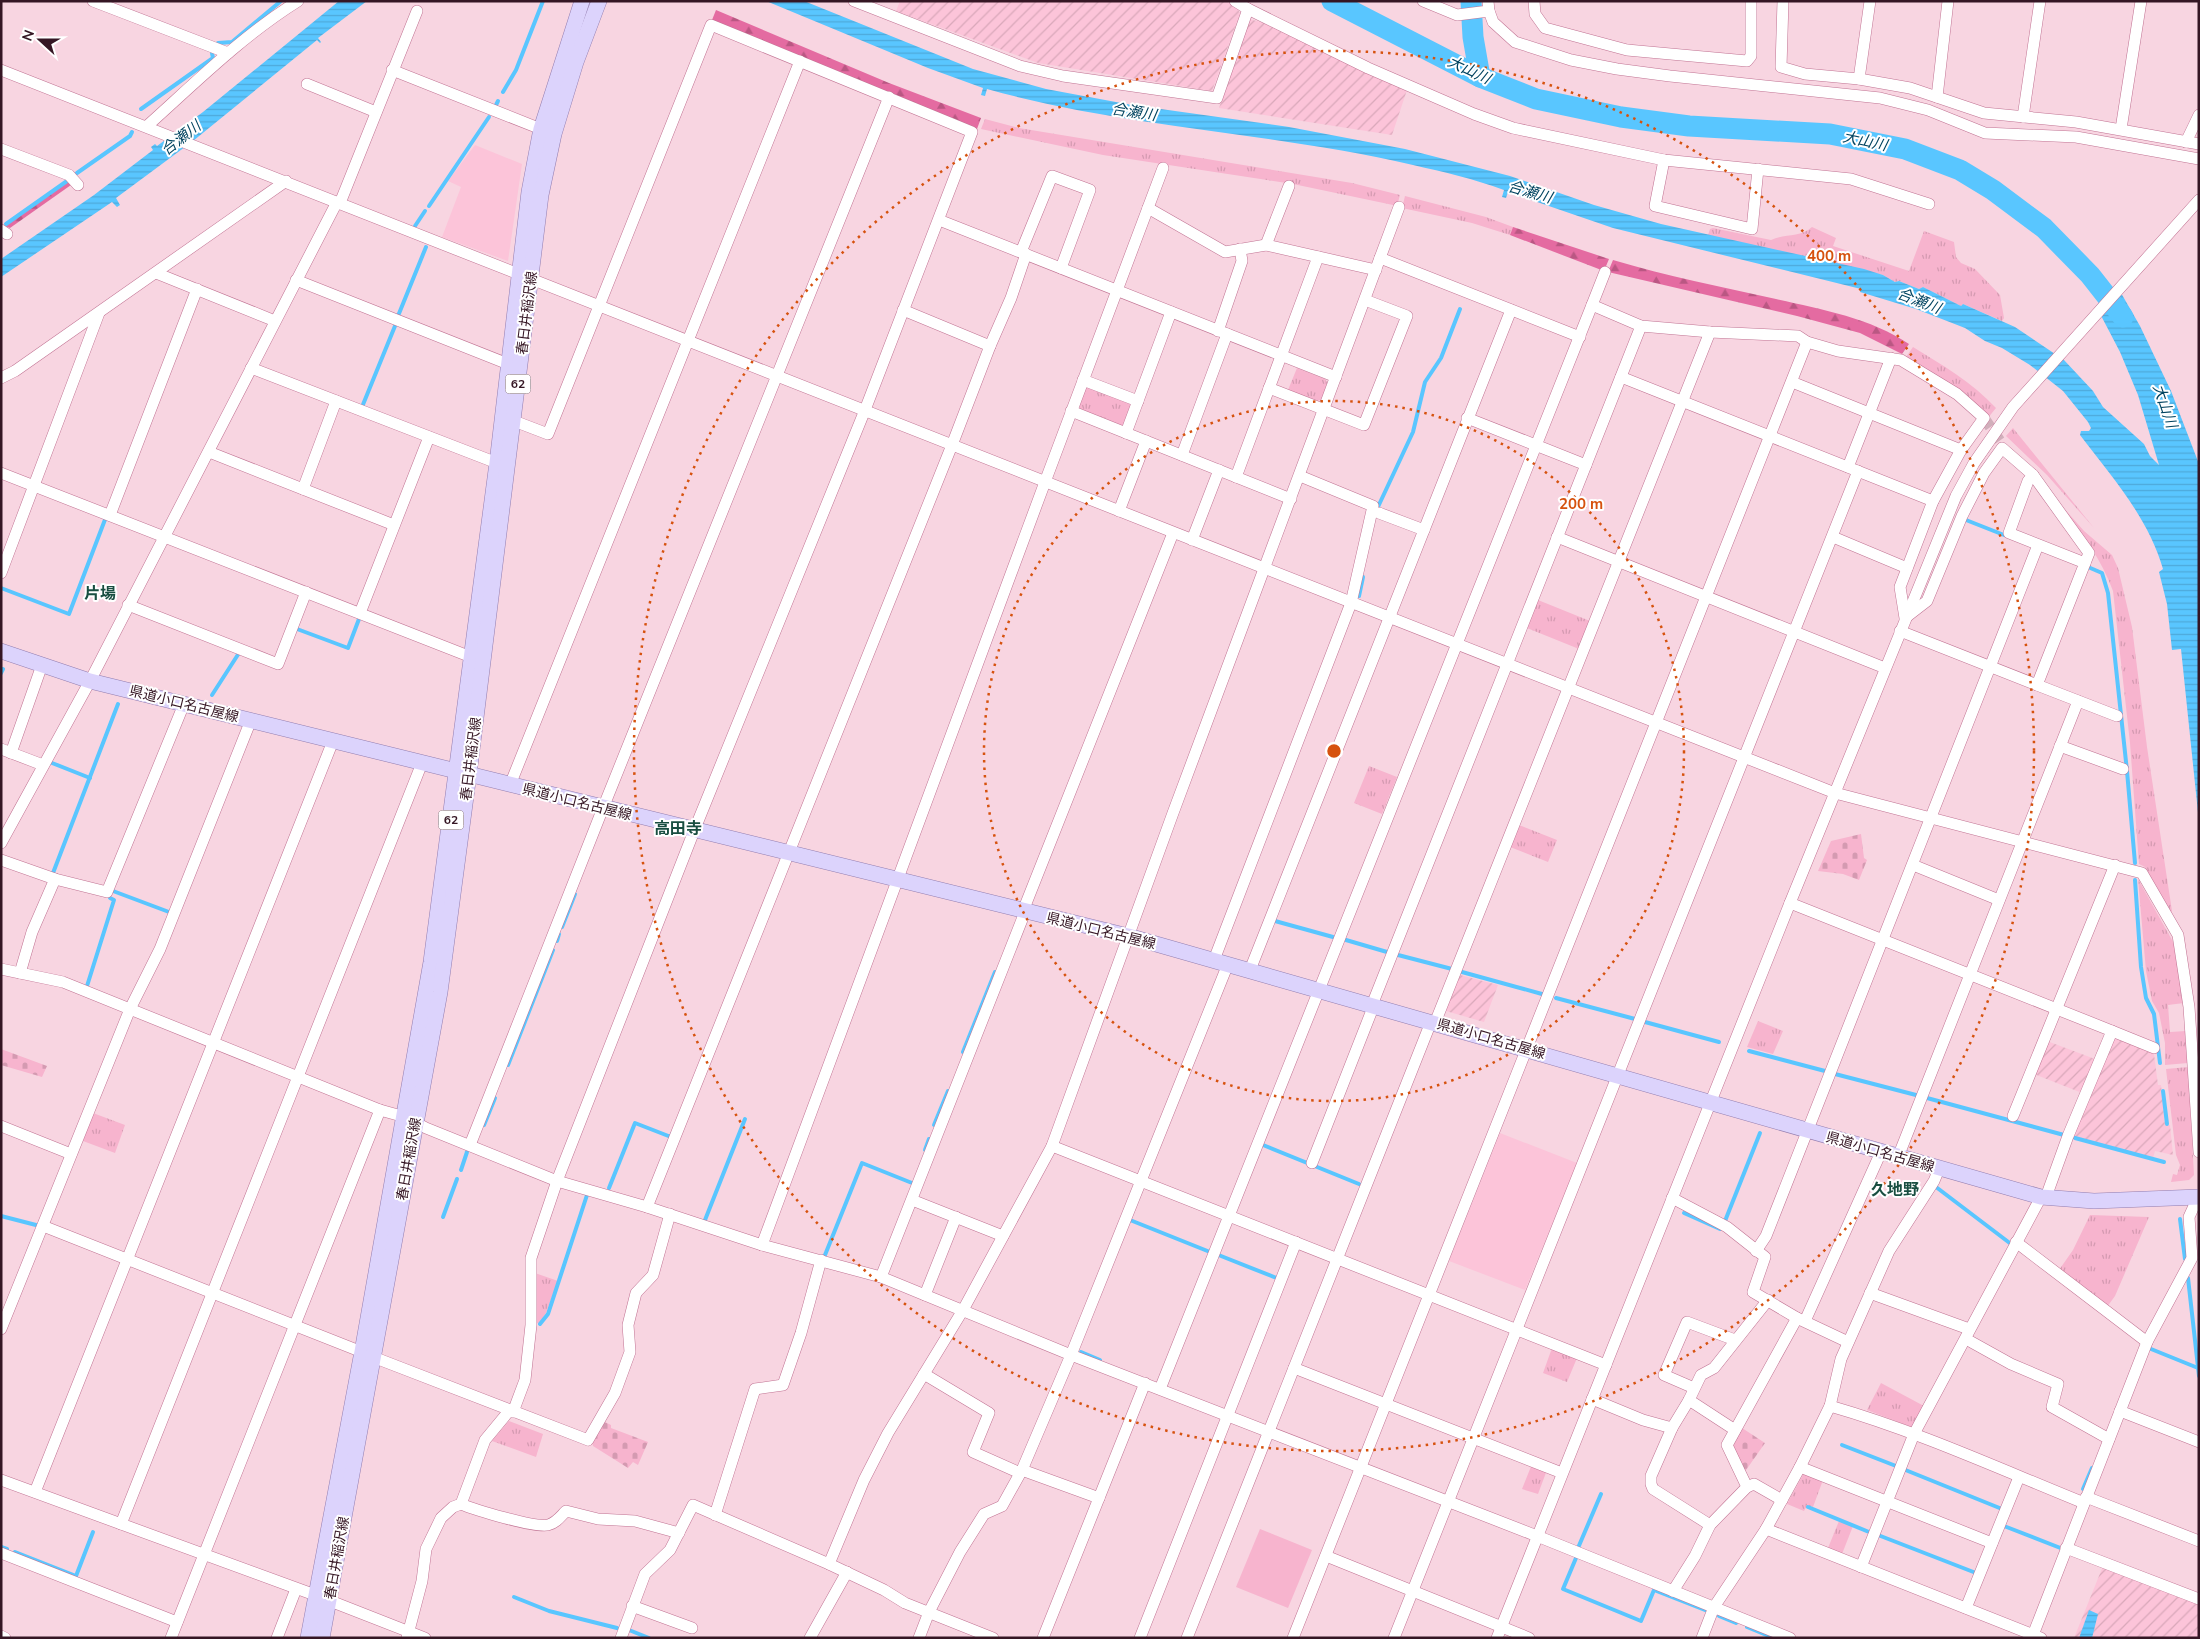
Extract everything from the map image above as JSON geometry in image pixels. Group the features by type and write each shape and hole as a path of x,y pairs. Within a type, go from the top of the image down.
{"main road":[{"name":"春日井稲沢線","path":"463,773 514,421 529,192 541,129 582,1"},
{"name":"春日井稲沢線","path":"308,1638 322,1598 410,1120 440,992 463,773 471,657 508,364 554,134 576,62 599,1"},
{"name":"県道小口名古屋線","path":"1,651 90,681 694,831 1128,936 1526,1048 1939,1169 2044,1197 2094,1201 2199,1196"},
{"name":"春日井稲沢線","path":"322,1598 322,1638"}],"street":[{"path":"93,1 228,53"},
{"path":"151,128 228,53 275,16 298,1"},
{"path":"854,1 1020,66 1063,76 1217,98 1248,9"},
{"path":"1234,1 1368,68 1492,122 1664,160 1851,179 1929,204"},
{"path":"1534,1 1535,14 1545,28 1627,50 1747,61 1751,56 1751,1"},
{"path":"1782,1 1781,67 1806,74 1860,79 1910,88 1984,113 2076,122 2199,144"},
{"path":"1860,79 1870,1"},
{"path":"1937,97 1948,1"},
{"path":"2024,117 2040,1"},
{"path":"2121,129 2141,1"},
{"path":"1428,3 1457,15 1489,6 1493,22 1515,42 1580,62 1670,76 1880,98 1928,110 1985,133 2076,137 2199,160"},
{"path":"1,843 90,681 275,320 339,202 417,11"},
{"path":"461,1504 485,1440 511,1412 525,1380 531,1324 531,1258 557,1181 694,831 865,410 972,132 711,25 548,434 514,421"},
{"path":"510,785 800,61"},
{"path":"1,70 1835,793 2142,873 2178,935 2189,1007 2199,1152"},
{"path":"392,70 541,129"},
{"path":"307,84 376,112"},
{"path":"470,1145 603,808 889,97"},
{"path":"2186,142 2199,115"},
{"path":"1,149 69,175 78,185"},
{"path":"1664,160 1655,206 1752,229 1758,170"},
{"path":"762,1245 1044,482 1163,168"},
{"path":"647,1207 990,346 1011,298 1023,253 1052,176 1090,190 1061,268"},
{"path":"1,378 15,371 100,313 286,181"},
{"path":"1266,245 1288,186"},
{"path":"1499,1632 1790,903 1956,496 1974,463 2013,407 2199,200"},
{"path":"829,1564 864,1480 888,1433 963,1310 1052,1146 1128,936 1400,207"},
{"path":"1148,208 1225,252 1266,245 1376,270"},
{"path":"939,220 1336,377"},
{"path":"1182,455 1223,332 1242,261 1240,249"},
{"path":"1236,477 1318,257"},
{"path":"1380,258 1580,337"},
{"path":"1160,1389 1606,272"},
{"path":"156,273 275,320"},
{"path":"296,280 508,364"},
{"path":"110,515 197,289"},
{"path":"1269,388 1364,425 1406,316 1365,300"},
{"path":"1592,305 1641,326 1710,332 1798,336 1807,342 1838,350 1901,360 1957,394 1984,418 1961,450 1933,501 1900,587 1905,618"},
{"path":"903,310 990,346"},
{"path":"1250,970 1511,310"},
{"path":"1126,433 1172,312"},
{"path":"1,573 100,313"},
{"path":"1312,1162 1506,664 1641,326"},
{"path":"1187,1638 1710,332"},
{"path":"1293,1638 1807,342"},
{"path":"1394,1638 1832,537 1870,413 1891,358"},
{"path":"251,368 497,463"},
{"path":"1621,377 1933,501"},
{"path":"1083,380 1138,401"},
{"path":"1792,382 1961,450"},
{"path":"303,489 336,401"},
{"path":"1071,411 1291,499"},
{"path":"1468,418 1586,465"},
{"path":"360,613 429,437"},
{"path":"1119,512 1146,441"},
{"path":"1905,618 1927,602 1962,516 1984,473 2002,448 2033,475 2089,552 2037,685"},
{"path":"209,452 394,526"},
{"path":"1192,540 1219,470"},
{"path":"1,473 471,657"},
{"path":"2033,475 2028,481 2009,533 2085,563"},
{"path":"919,1638 960,1552 984,1514 1002,1506 1021,1472 1071,1355 1141,1181 1351,603 1372,506 1300,476"},
{"path":"1379,513 1424,530"},
{"path":"881,1277 1173,533"},
{"path":"1557,537 1885,668"},
{"path":"1832,537 1907,568"},
{"path":"1756,1250 1766,1236 2038,545"},
{"path":"128,605 278,664 306,592"},
{"path":"1900,631 2117,716"},
{"path":"42,665 6,751 43,765"},
{"path":"1898,1157 2078,701"},
{"path":"1,860 55,879 106,892 184,704"},
{"path":"1,1329 5,1308 43,1226 130,1009 160,948 251,720"},
{"path":"35,1492 333,741"},
{"path":"2060,746 2124,769"},
{"path":"121,1524 422,763"},
{"path":"1912,865 1999,900"},
{"path":"2013,1116 2115,865"},
{"path":"20,973 32,932 55,879"},
{"path":"1790,903 2154,1048"},
{"path":"1,969 63,982 380,1110 410,1120 557,1181 670,1214 762,1245 881,1277 1071,1355 1537,1536 1790,1638"},
{"path":"1861,1566 1914,1434 2016,1242 2044,1197 2112,1031"},
{"path":"171,1638 380,1110"},
{"path":"1,1126 71,1154"},
{"path":"1052,1146 1606,1365"},
{"path":"1747,1487 1727,1445 1801,1320 1881,1152"},
{"path":"1702,1638 1714,1607 1766,1529 1800,1467 1830,1406 1841,1359 1889,1251 1934,1181 1939,1169"},
{"path":"1766,1529 2035,1636 2066,1548 2147,1342 2192,1258 2190,1217 2199,1196"},
{"path":"1672,1198 1726,1228 1765,1257 1753,1292 1801,1320 1848,1342"},
{"path":"912,1200 1003,1236"},
{"path":"43,1226 511,1412 588,1440 615,1393 630,1352 628,1324 636,1293 653,1275 670,1214"},
{"path":"925,1295 956,1217"},
{"path":"1140,1638 1296,1242"},
{"path":"2016,1242 2147,1342"},
{"path":"715,1515 755,1389 783,1385 801,1333 821,1260"},
{"path":"1870,1293 1968,1334 2011,1364 2058,1384 2052,1407 2109,1439"},
{"path":"1710,1524 1676,1505 1654,1489 1651,1484 1651,1476 1672,1428 1701,1375 1714,1368 1768,1300"},
{"path":"1694,1388 1664,1374 1687,1322 1735,1340"},
{"path":"1294,1368 1562,1473"},
{"path":"924,1374 989,1413 973,1452 1021,1472 1099,1498"},
{"path":"1043,1638 1145,1383"},
{"path":"1592,1399 1643,1420 1672,1428"},
{"path":"1689,1400 1735,1430"},
{"path":"1830,1406 1866,1416 2019,1477 2199,1541"},
{"path":"2120,1411 2199,1442"},
{"path":"1800,1467 1992,1543"},
{"path":"1966,1608 2019,1477"},
{"path":"1,1480 296,1588 409,1635 425,1638"},
{"path":"1673,1591 1695,1556 1710,1524 1747,1487 1754,1484 1782,1500"},
{"path":"409,1635 422,1581 426,1549 441,1518 453,1507 461,1504 492,1515 544,1526 557,1521 566,1511 598,1519 635,1522 679,1533"},
{"path":"620,1638 645,1574 670,1550 693,1505 847,1572 884,1590 905,1603 990,1637"},
{"path":"2066,1548 2199,1599"},
{"path":"1,1552 177,1622"},
{"path":"1326,1556 1412,1592 1499,1632 1529,1638"},
{"path":"810,1638 847,1572"},
{"path":"277,1638 296,1588"},
{"path":"632,1606 692,1628"},
{"path":"1,1636 5,1638"}],"shaded area":[{"path":"900,1 1226,1 1237,8 1240,13 1212,91 1038,63 896,11"},
{"path":"1249,19 1268,24 1407,90 1392,135 1219,108"},
{"path":"475,145 522,164 508,261 442,237 461,187 448,181"},
{"path":"1460,975 1498,985 1484,1022 1446,1011"},
{"path":"2117,1037 2151,1050 2154,1054 2158,1085 2161,1085 2165,1125 2170,1125 2173,1155 2155,1151 2153,1158 2072,1136 2112,1039"},
{"path":"2047,1041 2095,1059 2082,1093 2034,1074"},
{"path":"1500,1133 1577,1163 1525,1290 1449,1261"},
{"path":"2103,1566 2199,1604 2199,1638 2074,1638"}],"green space":[{"path":"716,10 889,83 981,118 977,129 712,20"},
{"path":"985,119 1019,128 1352,183 1400,195 1397,206 1293,184 1103,155 981,129"},
{"path":"70,180 71,185 10,228 5,226"},
{"path":"1405,196 1486,217 1513,227 1510,235 1472,223 1402,208"},
{"path":"1513,227 1609,259 1604,271 1510,235"},
{"path":"1812,227 1836,238 1833,246 1909,271 1924,231 1954,242 1956,257 1961,263 1975,269 2000,295 2004,318 2002,321 1963,304 1961,306 1923,287 1919,289 1899,281 1895,282 1883,275 1708,235 1710,229 1713,228 1771,240 1802,233"},
{"path":"1613,260 1845,316 1878,327 1909,344 1902,354 1860,333 1797,316 1608,272"},
{"path":"1913,347 1956,374 1987,399 1996,408 1987,419 1906,357"},
{"path":"1297,368 1325,379 1328,384 1321,400 1317,401 1288,390"},
{"path":"1089,386 1130,403 1132,407 1126,424 1122,426 1081,410 1078,404 1084,389"},
{"path":"2013,428 2094,528 2047,475 2006,436"},
{"path":"2047,489 2084,531 2112,555 2118,568 2132,627 2147,747 2172,911 2170,913 2145,867 2139,864 2130,743 2113,591 2093,550"},
{"path":"1538,600 1590,621 1579,649 1527,628"},
{"path":"1369,766 1397,777 1382,814 1354,803"},
{"path":"1519,825 1557,840 1548,862 1510,847"},
{"path":"1861,834 1864,858 1867,860 1859,880 1843,874 1818,871 1831,841"},
{"path":"2138,879 2177,949 2184,1003 2168,1005 2170,1032 2186,1031 2188,1063 2165,1065 2165,1043 2159,1013 2152,1001 2146,971"},
{"path":"1758,1021 1783,1031 1773,1054 1747,1047"},
{"path":"1,1049 47,1066 42,1077 1,1065"},
{"path":"2188,1067 2194,1175 2189,1180 2171,1182 2173,1174 2177,1175 2180,1165 2176,1155 2166,1069"},
{"path":"93,1113 125,1125 115,1153 83,1141"},
{"path":"2090,1215 2149,1217 2115,1296 2107,1307 2059,1270 2073,1250"},
{"path":"535,1273 558,1281 546,1313 539,1324 535,1322"},
{"path":"1552,1348 1577,1358 1567,1382 1543,1373"},
{"path":"1881,1383 1924,1406 1914,1425 1911,1427 1867,1410"},
{"path":"509,1421 543,1434 536,1457 492,1441"},
{"path":"605,1422 611,1425 611,1428 648,1442 638,1465 633,1462 628,1468 593,1446 592,1441"},
{"path":"1739,1426 1765,1443 1744,1473 1731,1442"},
{"path":"1532,1464 1547,1470 1538,1494 1522,1489"},
{"path":"1804,1473 1823,1480 1813,1507 1807,1505 1804,1511 1787,1504"},
{"path":"1839,1521 1853,1526 1842,1554 1828,1548"},
{"path":"1260,1529 1312,1550 1288,1608 1236,1587"}],"water":[{"name":"合瀬川","path":"339,1 367,1 318,38 320,43 317,40 193,141 116,198 120,205 117,207 112,202 1,277 1,259 94,195 153,150 151,147 155,144 157,146 203,112"},
{"name":"合瀬川","path":"766,1 804,1 973,69 1046,89 1132,105 1289,127 1405,149 1510,176 1594,205 1661,224 1864,269 1883,275 1895,282 1899,281 1919,289 1923,287 1961,306 1963,304 2015,327 2064,360 2093,391 2103,407 2144,444 2150,456 2159,465 2138,395 2120,352 2096,306 2117,286 2140,326 2171,391 2199,464 2199,822 2181,649 2172,650 2167,604 2159,572 2163,569 2156,550 2139,515 2128,498 2080,435 2081,431 2089,431 2091,428 2088,422 2063,391 2030,365 2002,348 1985,341 1965,328 1916,309 1860,292 1861,289 1613,228 1508,192 1506,198 1502,197 1504,190 1448,173 1360,154 1092,113 987,89 985,96 981,95 983,88 928,68"},
{"path":"2089,1610 2098,1614 2092,1638 2079,1638"}],"waterway":[{"path":"218,43 232,42 281,1"},
{"path":"503,92 516,70 543,1"},
{"name":"大山川","path":"1332,1 1480,77 1536,99 1621,117 1689,126 1830,134 1905,149 1960,170 1993,190 2044,228 2090,275 2123,317"},
{"path":"1471,1 1473,37 1480,77"},
{"path":"141,109 213,58 212,53"},
{"path":"496,105 498,101"},
{"path":"429,206 489,117"},
{"path":"77,173 130,136 132,132"},
{"path":"6,224 67,181"},
{"path":"415,226 425,211"},
{"path":"398,316 426,247"},
{"path":"1377,509 1413,432 1425,382 1441,358 1460,309"},
{"path":"362,407 395,326"},
{"path":"1,588 69,614 106,517"},
{"path":"1966,520 2004,535"},
{"path":"2088,567 2102,573 2108,593 2135,863"},
{"path":"1359,596 1363,577"},
{"path":"297,629 348,648 359,619"},
{"path":"212,695 239,653"},
{"path":"1,673 3,669"},
{"path":"53,873 118,704"},
{"path":"52,763 90,778"},
{"path":"2135,880 2141,967 2146,998 2154,1014 2160,1063"},
{"path":"113,891 169,912"},
{"path":"562,927 575,894"},
{"path":"87,986 114,900 110,898"},
{"path":"1275,921 1333,937"},
{"path":"557,941 559,934"},
{"path":"1346,940 1387,952"},
{"path":"508,1065 553,950"},
{"path":"1398,955 1452,969"},
{"path":"963,1052 995,972"},
{"path":"1462,972 1542,994"},
{"path":"1556,998 1635,1019"},
{"path":"1645,1022 1719,1042"},
{"path":"1749,1051 1825,1071"},
{"path":"1835,1074 1916,1095"},
{"path":"934,1125 948,1091"},
{"path":"2163,1091 2167,1124"},
{"path":"484,1125 495,1098"},
{"path":"1927,1098 2064,1135"},
{"path":"705,1220 745,1119"},
{"path":"609,1188 635,1123 671,1137 672,1134"},
{"path":"1725,1221 1760,1133"},
{"path":"2075,1138 2164,1162"},
{"path":"925,1150 929,1139"},
{"path":"1263,1145 1359,1184"},
{"path":"461,1170 467,1152"},
{"path":"825,1255 862,1163 912,1183"},
{"path":"443,1217 457,1179"},
{"path":"1936,1187 2011,1244"},
{"path":"540,1324 548,1314 587,1195"},
{"path":"1684,1213 1720,1229"},
{"path":"1,1216 36,1225"},
{"path":"2180,1219 2185,1259"},
{"path":"1130,1220 1210,1252"},
{"path":"1216,1254 1279,1279"},
{"path":"2188,1278 2199,1376"},
{"path":"2151,1349 2198,1368"},
{"path":"1081,1352 1100,1360"},
{"path":"1842,1445 1896,1466"},
{"path":"2083,1489 2092,1468"},
{"path":"1903,1469 2002,1509"},
{"path":"1578,1548 1601,1494"},
{"path":"1808,1507 1869,1532"},
{"path":"2004,1526 2063,1549"},
{"path":"15,1552 76,1576 93,1532"},
{"path":"1878,1535 1976,1573 1975,1575"},
{"path":"1,1547 7,1549"},
{"path":"1576,1558 1563,1589 1641,1621 1654,1590 1705,1610"},
{"path":"514,1597 549,1611 617,1628"},
{"path":"1719,1616 1736,1623"},
{"path":"1747,1627 1774,1638"},
{"path":"629,1630 649,1638"}],"tunnel":[{"path":"1984,418 2000,441 2002,448"}],"district":[{"name":"片場","path":"100,594"},
{"name":"高田寺","path":"678,829"},
{"name":"久地野","path":"1895,1190"}]}
